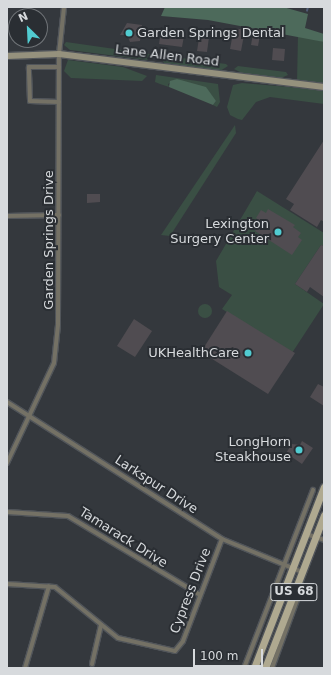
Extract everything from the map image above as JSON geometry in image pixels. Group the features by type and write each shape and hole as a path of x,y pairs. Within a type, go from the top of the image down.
{"main road":[{"name":"Lane Allen Road","path":"7,56 59,54 324,86"},
{"name":"US 68","path":"254,668 324,487"},
{"name":"US 68","path":"265,668 324,515"}],"street":[{"name":"Garden Springs Drive","path":"7,463 31,416 54,363 59,215 59,54 64,7"},
{"path":"59,67 29,67 30,101 59,102"},
{"path":"7,216 59,215"},
{"name":"Larkspur Drive","path":"7,402 222,539 302,572"},
{"path":"244,668 313,490"},
{"name":"Tamarack Drive","path":"7,512 68,516 200,595"},
{"path":"306,534 324,540"},
{"name":"Cypress Drive","path":"7,584 49,586 70,596 101,625 124,640 176,651 222,539"},
{"path":"25,668 49,586"},
{"path":"272,668 301,589"},
{"path":"92,664 101,625"}],"green space":[{"path":"165,7 283,7 308,14 305,28 324,34 324,42 208,20 161,16"},
{"path":"298,35 324,42 324,87 297,83"},
{"path":"66,42 150,54 152,56 147,60 70,50 64,45"},
{"path":"160,55 226,64 228,66 220,71 164,63"},
{"path":"68,60 123,67 147,76 142,81 71,78 64,71"},
{"path":"238,66 286,72 288,75 281,78 242,73 234,69"},
{"path":"156,75 218,84 220,102 217,107 213,105 216,101 177,79 168,84 169,87 155,82"},
{"path":"177,79 206,87 216,101 213,105 169,87 170,81"},
{"path":"242,83 324,90 324,104 270,97 256,102 242,120 238,119 230,115 227,107 233,85"},
{"path":"235,125 236,133 170,236 161,235"},
{"path":"257,191 324,233 324,246 321,245 295,284 324,304 292,353 222,309 232,295 219,287 216,261"},
{"path":"202,304 208,304 212,308 212,314 208,318 202,318 198,314 198,308"}],"building":[{"name":"Garden Springs Dental","path":"127,23 142,25 140,41 130,42 127,35 120,35"},
{"path":"234,28 245,30 241,51 230,49"},
{"path":"254,28 261,30 258,46 251,45"},
{"path":"200,32 209,37 207,52 197,51"},
{"path":"175,34 184,36 182,47 159,44 160,37 175,39"},
{"path":"273,48 285,49 284,61 272,60"},
{"path":"324,140 324,222 321,220 317,227 290,210 294,204 286,199"},
{"path":"87,194 100,194 100,202 87,203"},
{"name":"Lexington Surgery Center","path":"268,209 295,225 293,227 301,233 298,237 302,240 292,255 255,231 261,222 256,218 261,210 266,213"},
{"path":"321,245 324,246 324,297 310,287 307,292 295,284"},
{"name":"UKHealthCare","path":"227,311 295,353 268,394 201,352"},
{"path":"134,319 152,331 135,357 117,346"},
{"path":"318,384 324,387 324,406 310,397"},
{"name":"LongHorn Steakhouse","path":"302,441 313,448 302,464 286,453 292,444 300,445"}],"waterway":[{"path":"307,11 308,7"}],"place":[{"name":"Garden Springs Dental","path":"129,33"},
{"name":"Lexington Surgery Center","path":"278,232"},
{"name":"UKHealthCare","path":"248,353"},
{"name":"LongHorn Steakhouse","path":"299,450"}]}
